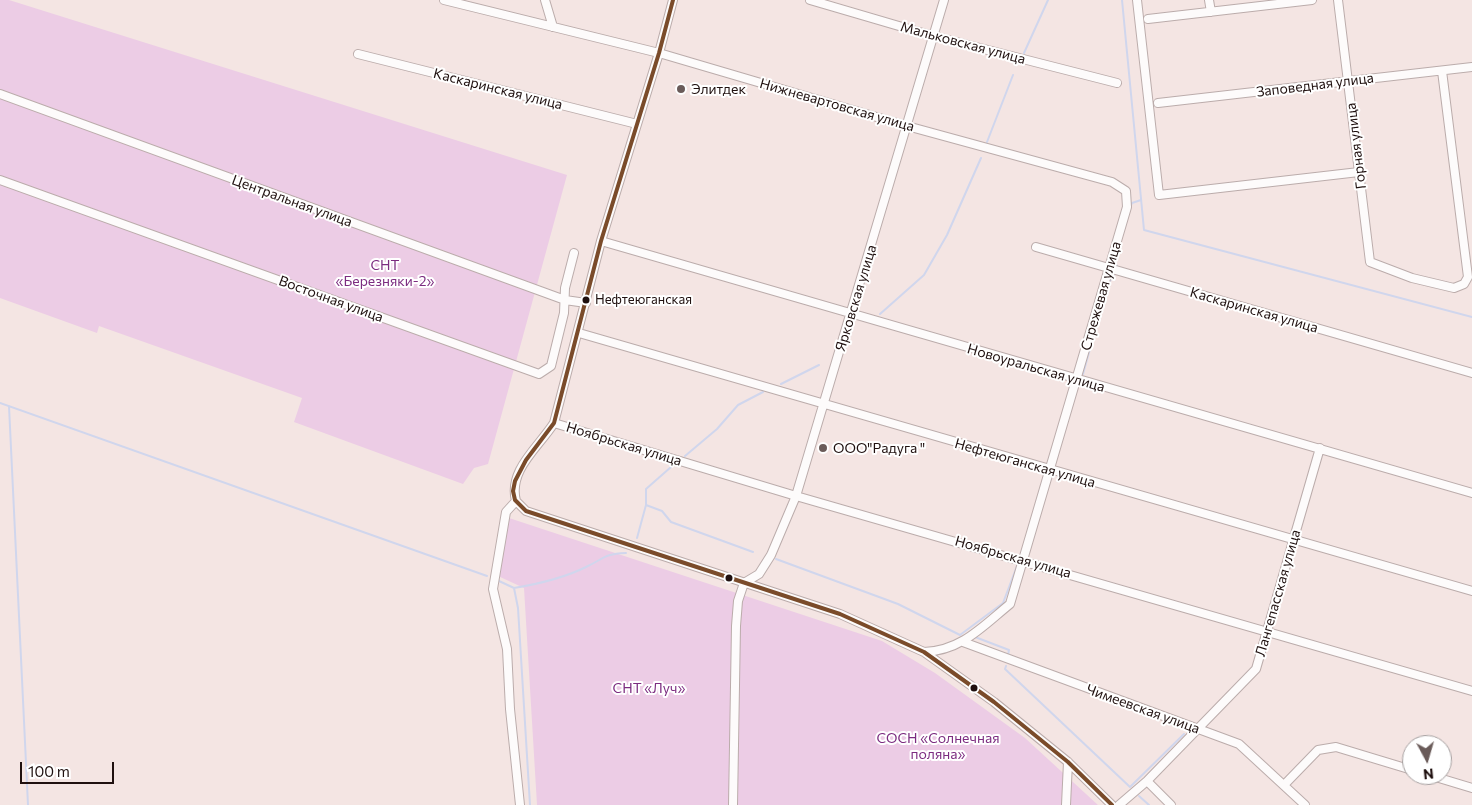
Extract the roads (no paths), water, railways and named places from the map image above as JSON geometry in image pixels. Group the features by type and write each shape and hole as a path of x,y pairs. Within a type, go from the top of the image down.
{"street":[{"name":"Нижневартовская улица","path":"444,0 659,53 907,126 1112,182 1126,191 1127,208"},
{"path":"545,0 554,27"},
{"path":"673,0 659,53 601,242 554,423 542,442 527,458 516,476 513,489 516,501 526,511 840,614 924,652 994,702 1068,762 1112,805"},
{"name":"Мальковская улица","path":"810,0 933,36 1117,83"},
{"name":"Ярковская улица","path":"744,583 759,574 771,555 796,496 944,0"},
{"path":"1137,0 1159,196 1359,172"},
{"path":"1209,0 1211,12"},
{"path":"1148,19 1312,0"},
{"name":"Горная улица","path":"1338,0 1370,262 1412,278 1454,288 1464,284 1468,277 1442,71"},
{"name":"Каскаринская улица","path":"358,54 637,124"},
{"name":"Заповедная улица","path":"1158,103 1472,67"},
{"name":"Центральная улица","path":"0,94 565,300 586,303"},
{"name":"Восточная улица","path":"0,180 539,374 551,366 564,313 574,253"},
{"name":"Стрежевая улица","path":"924,652 941,652 963,642 1010,604 1127,208"},
{"name":"Новоуральская улица","path":"601,242 1076,380 1320,448 1472,494"},
{"name":"Каскаринская улица","path":"1036,247 1472,373"},
{"name":"Нефтеюганская улица","path":"578,333 824,403 1050,471 1294,538 1472,591"},
{"name":"Ноябрьская улица","path":"554,423 796,496 1024,560 1472,691"},
{"name":"Лангепасская улица","path":"1119,805 1146,782 1256,669 1320,448"},
{"path":"516,501 506,512 493,589 507,649 510,709 520,805"},
{"path":"733,805 736,626 738,601 744,583"},
{"name":"Чимеевская улица","path":"963,642 1239,744 1305,805"},
{"path":"1284,785 1318,750 1336,747 1402,767"},
{"path":"1066,805 1068,762"},
{"path":"1146,782 1171,805"},
{"path":"1452,782 1472,788"}],"waterway":[{"path":"1024,53 1048,0"},
{"path":"1122,0 1144,230 1472,317"},
{"path":"987,142 1013,75"},
{"path":"880,314 924,275 947,235 981,158"},
{"path":"1130,208 1132,203 1141,200"},
{"path":"1114,261 1117,266"},
{"path":"1083,374 1108,284 1114,275"},
{"path":"781,384 819,365"},
{"path":"685,456 717,429 738,405 763,392"},
{"path":"0,403 487,576"},
{"path":"9,406 28,805"},
{"path":"637,538 646,505 646,489 671,467"},
{"path":"646,505 662,511 671,522 753,552"},
{"path":"514,588 560,577 578,571 609,555 626,553"},
{"path":"776,559 898,604 960,635 1003,603 1017,566"},
{"path":"499,581 514,588 518,608 530,805"},
{"path":"975,637 1009,650 1008,655"},
{"path":"1006,666 1005,669 1130,787 1184,734"},
{"path":"1139,796 1149,805"}],"place":[{"name":"Элитдек","path":"681,89"},
{"name":"Нефтеюганская","path":"586,300"},
{"name":"ООО\"Радуга \"","path":"823,448"}],"park label":[{"name":"СНТ «Березняки-2»","path":"385,274"},
{"name":"СНТ «Луч»","path":"649,688"},
{"name":"СОСН «Солнечная поляна»","path":"938,746"}]}
